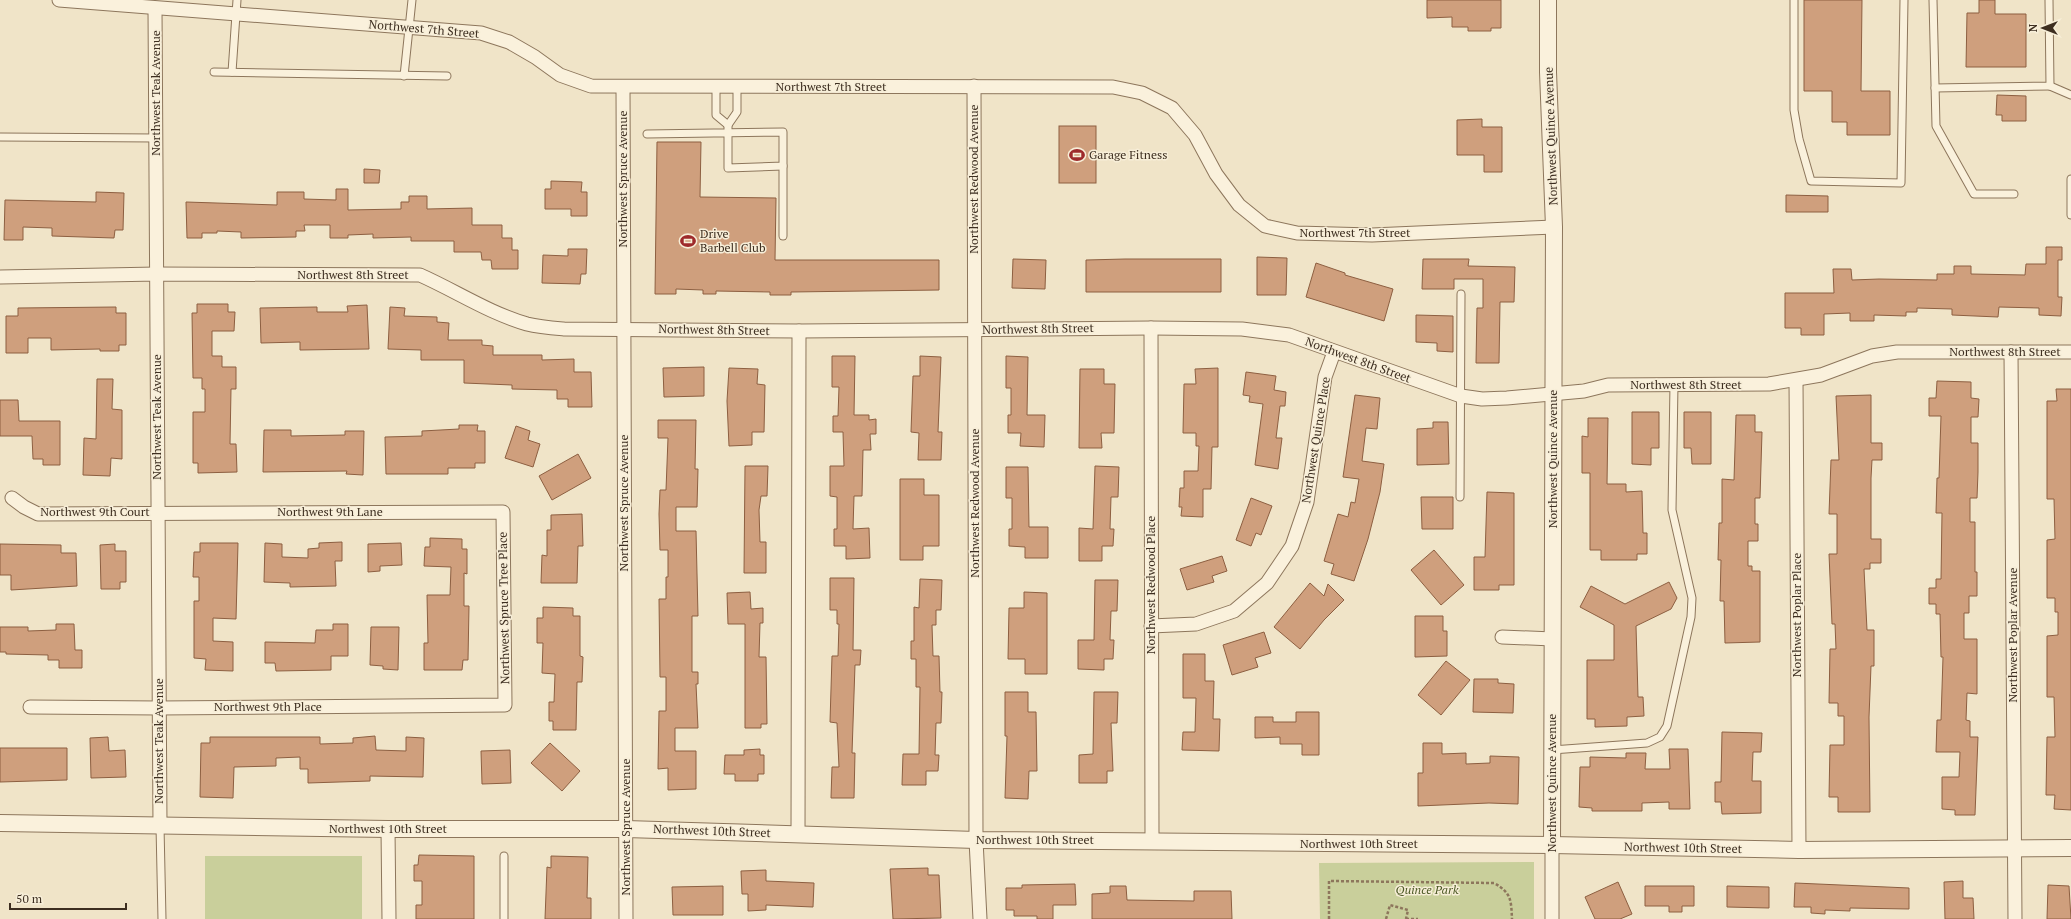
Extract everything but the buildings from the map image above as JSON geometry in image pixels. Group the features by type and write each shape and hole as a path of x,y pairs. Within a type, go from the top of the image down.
{"street":[{"name":"Northwest 7th Street","path":"59,0 155,9 481,33 509,42 535,57 560,75 591,86 1113,87 1142,94 1172,108 1195,135 1216,174 1239,205 1265,226 1297,233 1372,235 1554,227"},
{"name":"Northwest Quince Avenue","path":"1548,0 1548,72 1554,227 1552,919"},
{"name":"Northwest Teak Avenue","path":"155,9 160,826"},
{"name":"Northwest Redwood Avenue","path":"974,86 976,840 980,919"},
{"name":"Northwest Spruce Avenue","path":"623,87 626,919"},
{"name":"Northwest 8th Street","path":"0,277 157,274 420,275 450,288 492,311 528,324 564,329 799,331 1151,328 1242,329 1290,335 1334,352 1461,396 1482,399 1584,391 1608,385 1769,384 1821,375 1872,356 1897,352 2071,352"},
{"name":"Northwest Redwood Place","path":"1151,328 1152,841"},
{"path":"798,834 799,331"},
{"name":"Northwest Quince Place","path":"1151,626 1196,624 1234,611 1267,583 1284,558 1292,546 1307,502 1325,377 1334,352"},
{"name":"Northwest Poplar Avenue","path":"2011,352 2015,919"},
{"name":"Northwest Poplar Place","path":"1796,380 1799,850"},
{"name":"Northwest 9th Court","path":"12,498 24,508 38,514 158,512"},
{"name":"Northwest 9th Lane","path":"158,512 503,512"},
{"name":"Northwest Spruce Tree Place","path":"503,512 505,705"},
{"path":"1502,637 1553,639"},
{"name":"Northwest 9th Place","path":"30,707 159,708 505,705"},
{"name":"Northwest 10th Street","path":"0,823 388,829 626,829 976,840 1552,845 1799,850 2071,848"},
{"path":"388,829 389,919"}],"lane":[{"path":"232,72 237,0"},
{"path":"404,76 412,0"},
{"path":"1794,0 1794,110 1799,139 1811,182 1901,183 1904,0"},
{"path":"1933,0 1936,126 1974,194 2014,194"},
{"path":"2049,0 2050,86"},
{"path":"214,72 447,76"},
{"path":"1935,88 2050,86 2071,95"},
{"path":"716,87 716,115 728,125"},
{"path":"737,87 737,112 728,125 728,168 783,166"},
{"path":"647,134 783,132 783,236"},
{"path":"0,137 156,138"},
{"path":"2071,180 2071,216"},
{"path":"1460,497 1461,294"},
{"path":"1552,750 1647,743 1660,737 1667,726 1691,616 1692,598 1672,510 1674,384"},
{"path":"160,826 162,919"},
{"path":"504,856 504,919"}],"path":[{"path":"1329,919 1329,881 1494,883 1505,889 1511,901 1512,919"},
{"path":"1386,919 1390,905 1408,910 1406,919 1418,919"}],"green space":[{"path":"205,856 362,856 362,919 205,919"},
{"name":"Quince Park","path":"1534,862 1534,919 1320,919 1319,863"}],"place":[{"name":"Garage Fitness","path":"1077,155"},
{"name":"Drive Barbell Club","path":"688,241"}]}
